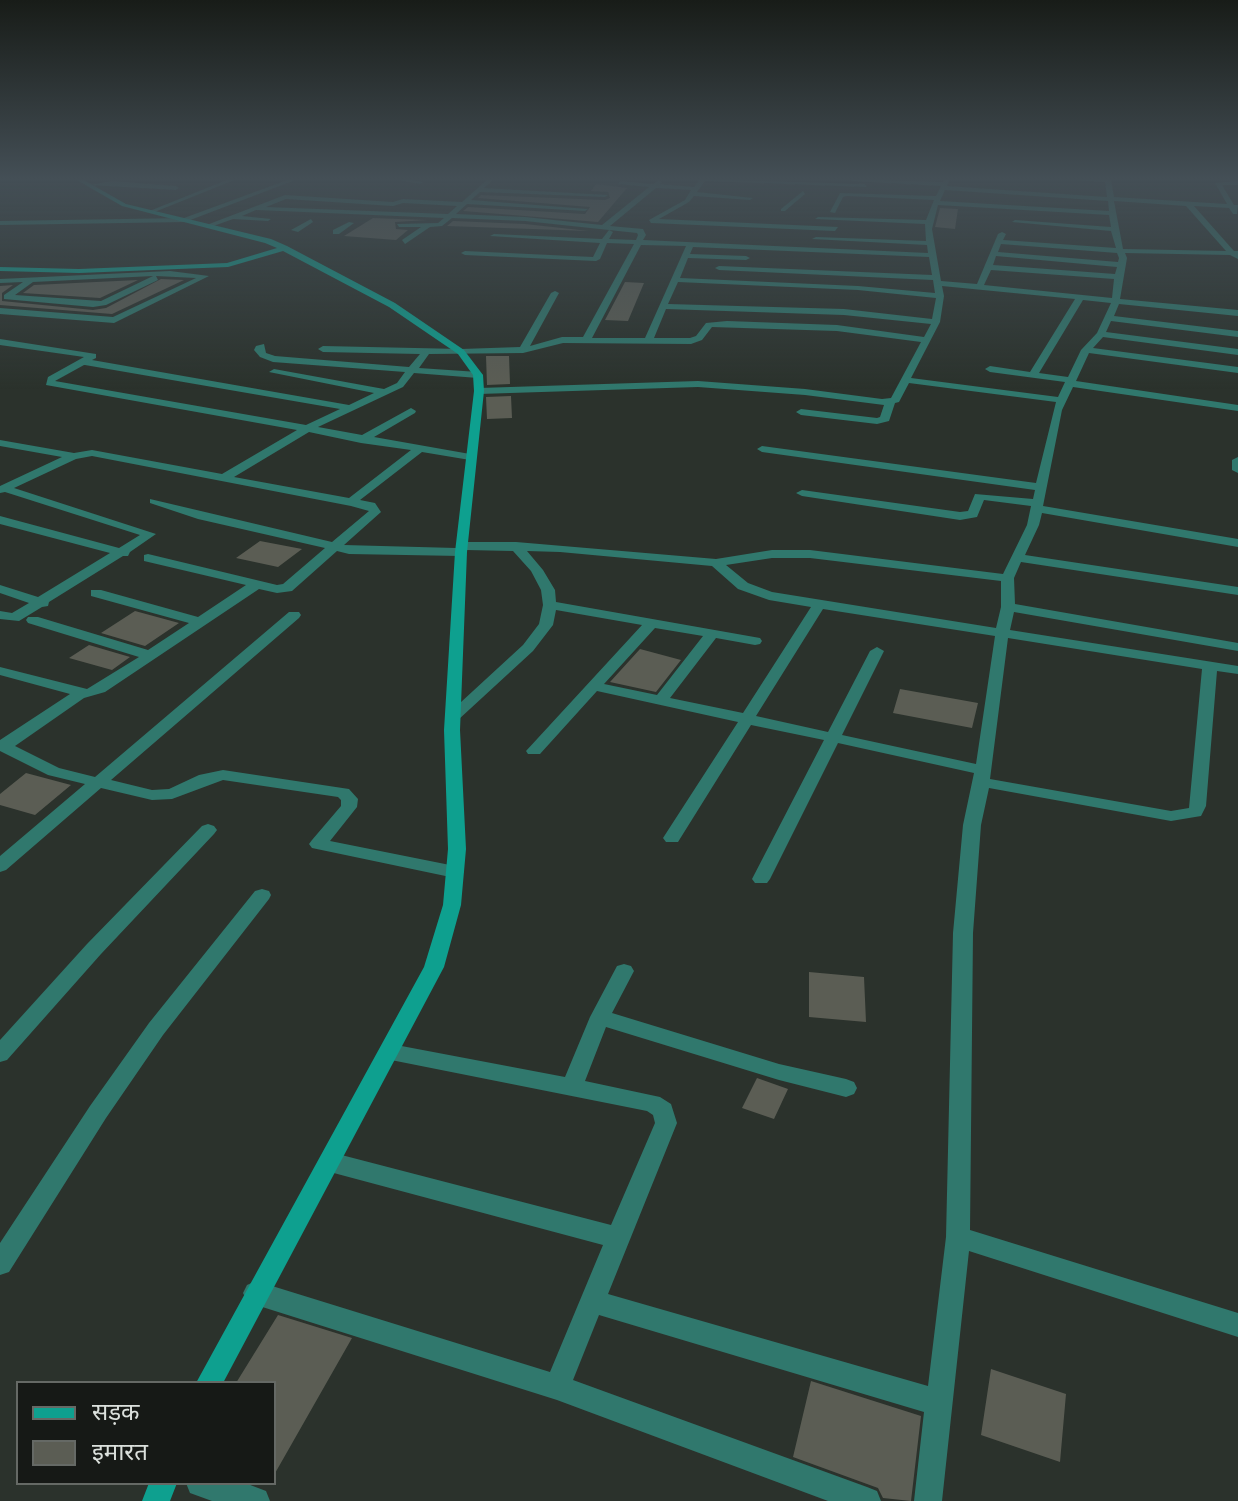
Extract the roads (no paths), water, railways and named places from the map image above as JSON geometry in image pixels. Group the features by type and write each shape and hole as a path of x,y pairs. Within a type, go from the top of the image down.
{"street":[{"path":"0,281 228,265 281,249"},
{"path":"210,1381 391,1052 434,967 452,905 457,849 453,717 461,549 478,383 461,352 392,305 286,249"},
{"path":"465,253 591,260 598,257 601,249"},
{"path":"586,340 635,249"},
{"path":"648,341 688,249"},
{"path":"788,249 933,255"},
{"path":"261,346 259,350 263,355 273,359 411,371 478,383 698,384 890,402 895,400 936,322 940,296 932,249"},
{"path":"979,288 996,249"},
{"path":"1095,249 1236,255"},
{"path":"928,1501 958,1237 963,933 972,825 1008,607 1007,578 1033,525 1061,400 1086,350 1101,334 1116,302 1121,251"},
{"path":"1198,252 1201,266"},
{"path":"994,254 1121,265"},
{"path":"685,256 761,259"},
{"path":"922,265 935,266"},
{"path":"988,267 1118,277"},
{"path":"716,268 938,281 1032,294 1238,313"},
{"path":"0,269 205,276 114,320 0,311"},
{"path":"1032,294 1036,271"},
{"path":"33,280 7,297 103,303 159,274"},
{"path":"675,280 858,288 940,296"},
{"path":"523,350 555,293"},
{"path":"1033,375 1080,298"},
{"path":"663,306 844,312 936,322"},
{"path":"837,328 844,312"},
{"path":"1109,318 1238,334"},
{"path":"323,349 461,352 523,350 552,341 696,340 706,326 717,324 837,328 926,340"},
{"path":"1101,334 1238,352"},
{"path":"0,342 93,356 47,381 361,440 470,457"},
{"path":"1086,350 1238,370"},
{"path":"224,478 306,429 400,385 426,352"},
{"path":"85,362 349,408"},
{"path":"990,369 1238,408"},
{"path":"274,372 386,392"},
{"path":"904,380 1061,400"},
{"path":"801,412 877,421 885,419 890,402"},
{"path":"361,440 411,411"},
{"path":"0,443 73,456 101,454 371,506 375,512 287,588 257,584 148,558"},
{"path":"762,449 1041,487"},
{"path":"351,502 418,450"},
{"path":"1,486 18,482 73,456"},
{"path":"1238,460 1238,470"},
{"path":"0,615 14,618 43,603 150,534 1,486"},
{"path":"802,493 960,516 973,514 979,496 1238,543"},
{"path":"154,501 202,516 336,547 364,550 516,546 716,563 772,554 810,554 1007,578"},
{"path":"0,520 124,553"},
{"path":"453,717 528,648 546,625 550,605 542,580 516,546"},
{"path":"1018,558 1238,591"},
{"path":"716,563 754,592 1238,670"},
{"path":"257,584 100,689 81,693 2,746 54,772 162,795 205,779 242,776 343,793 350,799 349,807 318,844 455,872"},
{"path":"0,589 43,603"},
{"path":"96,593 199,622"},
{"path":"672,838 820,603"},
{"path":"550,605 755,641"},
{"path":"1008,607 1238,647"},
{"path":"0,866 294,615"},
{"path":"33,620 149,655"},
{"path":"534,751 652,623"},
{"path":"660,701 712,634"},
{"path":"761,879 877,651"},
{"path":"595,686 982,776 1171,816 1195,812 1210,665"},
{"path":"0,671 81,693"},
{"path":"0,1054 10,1029 208,830"},
{"path":"0,1264 148,1041 262,895"},
{"path":"572,1086 600,1017 624,971"},
{"path":"600,1017 779,1072 846,1088"},
{"path":"391,1052 652,1103 663,1110 666,1123 557,1387"},
{"path":"330,1162 619,1238"},
{"path":"958,1237 1238,1325"},
{"path":"256,1293 557,1387 867,1501"},
{"path":"592,1301 941,1403"},
{"path":"206,1485 256,1501"}]}
